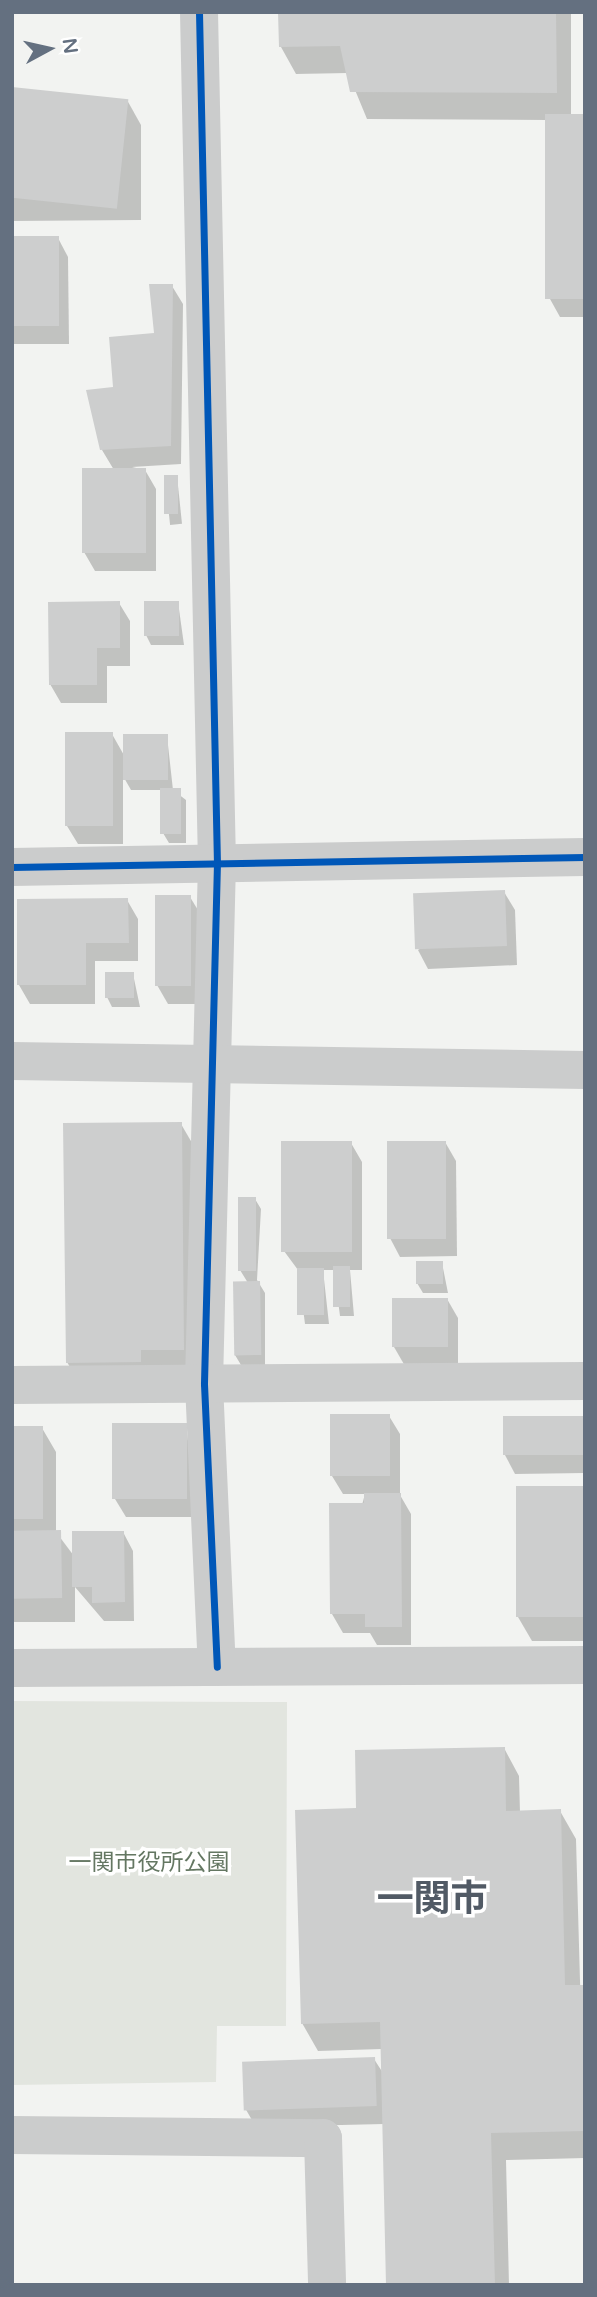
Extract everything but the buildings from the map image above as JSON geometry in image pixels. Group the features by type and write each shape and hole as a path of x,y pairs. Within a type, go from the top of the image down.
{"street":[{"path":"199,12 217,862 216,1063 207,1104 204,1384 217,1667"},
{"path":"12,867 585,857"},
{"path":"12,1061 585,1070"},
{"path":"12,1385 585,1381"},
{"path":"12,1668 585,1665"},
{"path":"12,2135 323,2138 327,2285"}],"green space":[{"name":"一関市役所公園","path":"12,1701 287,1702 286,2026 217,2026 216,2082 12,2085"}],"cycle path":[{"path":"199,12 217,862 204,1384 217,1667"},
{"path":"12,867 585,857"}],"district":[{"name":"一関市","path":"432,1900"}]}
